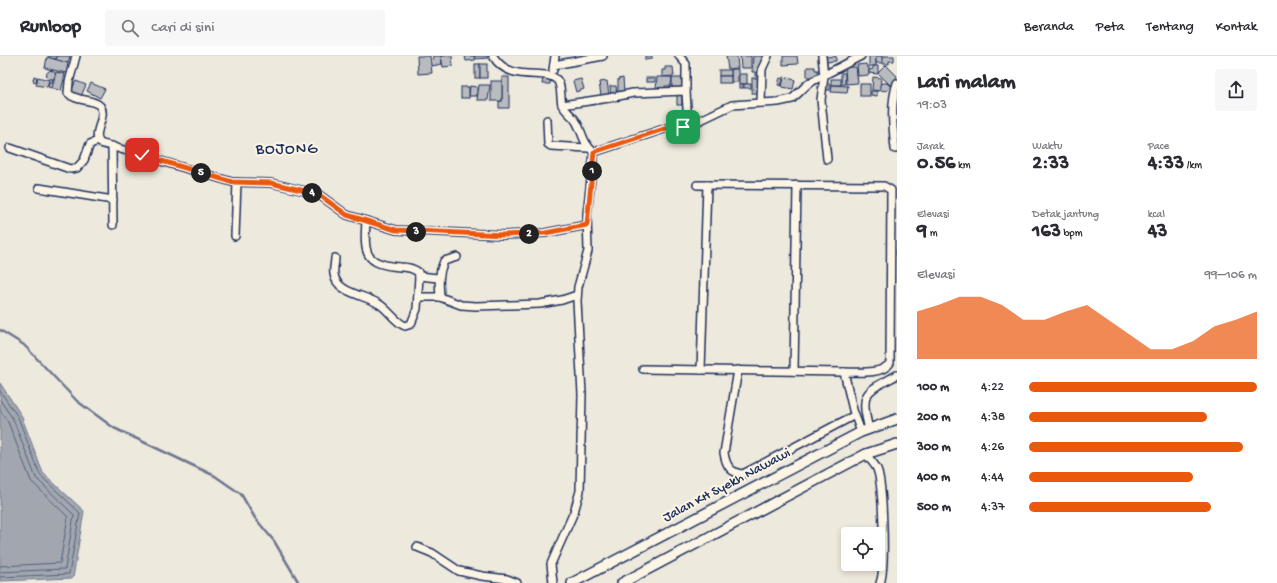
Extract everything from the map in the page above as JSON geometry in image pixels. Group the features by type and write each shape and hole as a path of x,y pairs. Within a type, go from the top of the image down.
{"main road":[{"name":"Jalan KH Syekh Nawawi","path":"572,583 865,430 897,419"},
{"path":"622,583 866,454 897,444"}],"street":[{"path":"76,56 68,82 68,93 71,97 95,103 100,106 102,112 98,141"},
{"path":"493,56 503,66 520,74 552,76 559,83 562,105 577,123 591,150 587,225 589,239 588,252 577,295 578,344 582,394 580,491 574,512 551,564 553,583"},
{"path":"552,76 555,56"},
{"path":"554,66 603,56"},
{"path":"679,56 686,64 688,126"},
{"path":"761,103 762,69 768,56"},
{"path":"822,56 824,76 821,100 827,159"},
{"path":"547,120 548,144 551,146 591,150 667,128 688,126 732,105 792,99 809,83 861,56"},
{"path":"895,150 892,127 894,91 897,83"},
{"path":"562,105 633,93 686,90"},
{"path":"10,148 70,169 77,168 84,160 90,144 98,141 237,182 271,183 318,194 347,215 396,230 473,235 545,233 587,225"},
{"path":"112,146 113,225"},
{"path":"235,236 237,182"},
{"path":"643,369 844,372 880,370 887,368 890,363 892,190 884,186 697,185"},
{"path":"701,370 707,185"},
{"path":"794,371 797,185"},
{"path":"39,188 113,200"},
{"path":"335,258 334,274 337,282 345,288 379,304 399,324 405,326 411,324 415,317 419,276 416,270 374,261 368,256 364,244 366,221"},
{"path":"440,297 438,278 444,262 457,258"},
{"path":"419,276 438,278"},
{"path":"418,297 440,297 461,305 476,306 540,304 562,300 577,295"},
{"path":"738,370 724,452 726,461 731,471 737,474 743,474 855,415"},
{"path":"844,372 855,415 865,430"},
{"path":"865,430 864,408 866,394 870,389 897,375"},
{"path":"866,454 877,469 881,486 883,544 880,583"},
{"path":"418,547 432,553 459,571 507,579 517,583"}],"water":[{"path":"0,383 21,415 43,473 84,511 73,578 0,581"}],"building":[{"path":"49,56 57,56 56,59 48,58"},
{"path":"57,56 70,56 68,63 56,60"},
{"path":"417,56 430,56 432,73 418,74"},
{"path":"433,56 441,56 442,64 432,66"},
{"path":"441,56 452,56 453,66 443,67"},
{"path":"465,56 474,56 475,60 466,61"},
{"path":"474,56 487,56 488,58 475,59"},
{"path":"645,56 652,56 652,59 645,60"},
{"path":"726,56 737,56 738,68 728,69"},
{"path":"740,56 751,56 751,68 741,68"},
{"path":"753,56 762,56 761,76 755,76 755,72 752,72"},
{"path":"783,56 797,56 798,64 783,65"},
{"path":"836,56 836,61 826,62 826,57"},
{"path":"869,56 876,56 876,66 869,66"},
{"path":"876,56 882,56 882,63 876,63"},
{"path":"883,56 894,56 894,61 889,61 889,64 883,64"},
{"path":"47,57 68,63 66,73 45,68"},
{"path":"475,64 480,64 480,78 475,78"},
{"path":"480,64 487,64 487,78 480,78"},
{"path":"866,64 867,67 869,67 869,75 858,76 857,65"},
{"path":"886,65 897,76 892,87 878,73"},
{"path":"873,66 878,66 878,74 869,73 869,70 873,69"},
{"path":"665,67 673,67 674,76 662,77 662,70 665,70"},
{"path":"807,67 815,67 815,70 818,70 818,75 815,75 815,77 807,77"},
{"path":"845,67 856,67 858,83 846,84"},
{"path":"731,69 738,69 738,82 731,82"},
{"path":"719,70 731,70 731,76 719,76"},
{"path":"49,71 53,71 55,75 53,79 49,79 47,77 47,73"},
{"path":"56,72 65,74 61,91 52,88"},
{"path":"841,73 845,73 845,84 841,84"},
{"path":"739,74 747,74 747,84 739,84"},
{"path":"34,76 37,77 36,82 33,81"},
{"path":"719,76 731,76 731,83 719,83"},
{"path":"38,77 49,80 47,87 36,85"},
{"path":"502,77 509,77 509,108 499,108 499,101 502,101"},
{"path":"657,77 672,77 671,86 665,86 665,89 656,89"},
{"path":"784,77 795,80 793,89 782,87"},
{"path":"873,77 881,78 880,91 872,90"},
{"path":"543,78 550,78 550,84 542,84"},
{"path":"623,78 624,92 618,92 618,79"},
{"path":"646,78 655,78 655,82 646,82"},
{"path":"672,78 683,78 683,90 672,90"},
{"path":"752,78 759,78 759,93 752,93"},
{"path":"780,78 783,79 781,86 778,85"},
{"path":"50,79 53,79 51,88 48,87"},
{"path":"581,79 584,89 576,92 573,81"},
{"path":"831,79 841,79 841,85 831,85"},
{"path":"76,81 86,85 81,96 71,91"},
{"path":"491,81 502,81 502,101 491,101"},
{"path":"607,81 609,95 601,96 599,82"},
{"path":"91,83 105,89 100,98 87,91"},
{"path":"887,83 890,86 887,91 880,90 880,84"},
{"path":"739,84 743,84 743,88 739,88"},
{"path":"744,84 751,84 751,88 744,88"},
{"path":"826,84 830,84 830,90 826,90"},
{"path":"860,84 870,84 870,96 860,96"},
{"path":"479,85 490,85 488,100 477,100"},
{"path":"832,85 848,86 847,93 831,92"},
{"path":"470,86 477,87 477,96 469,96"},
{"path":"610,86 616,86 617,96 611,97"},
{"path":"461,87 469,87 469,98 461,98"},
{"path":"871,91 877,91 877,96 871,95"},
{"path":"677,93 682,93 682,105 677,105"}],"waterway":[{"path":"0,330 24,345 77,401 114,428 215,476 241,494 255,518 274,541 299,583"}],"district":[{"name":"BOJONG","path":"287,150"}],"route":[{"path":"142,155 232,182 279,184 318,194 347,215 396,230 420,233 518,235 545,233 587,225 594,152 667,128 683,127"}]}
